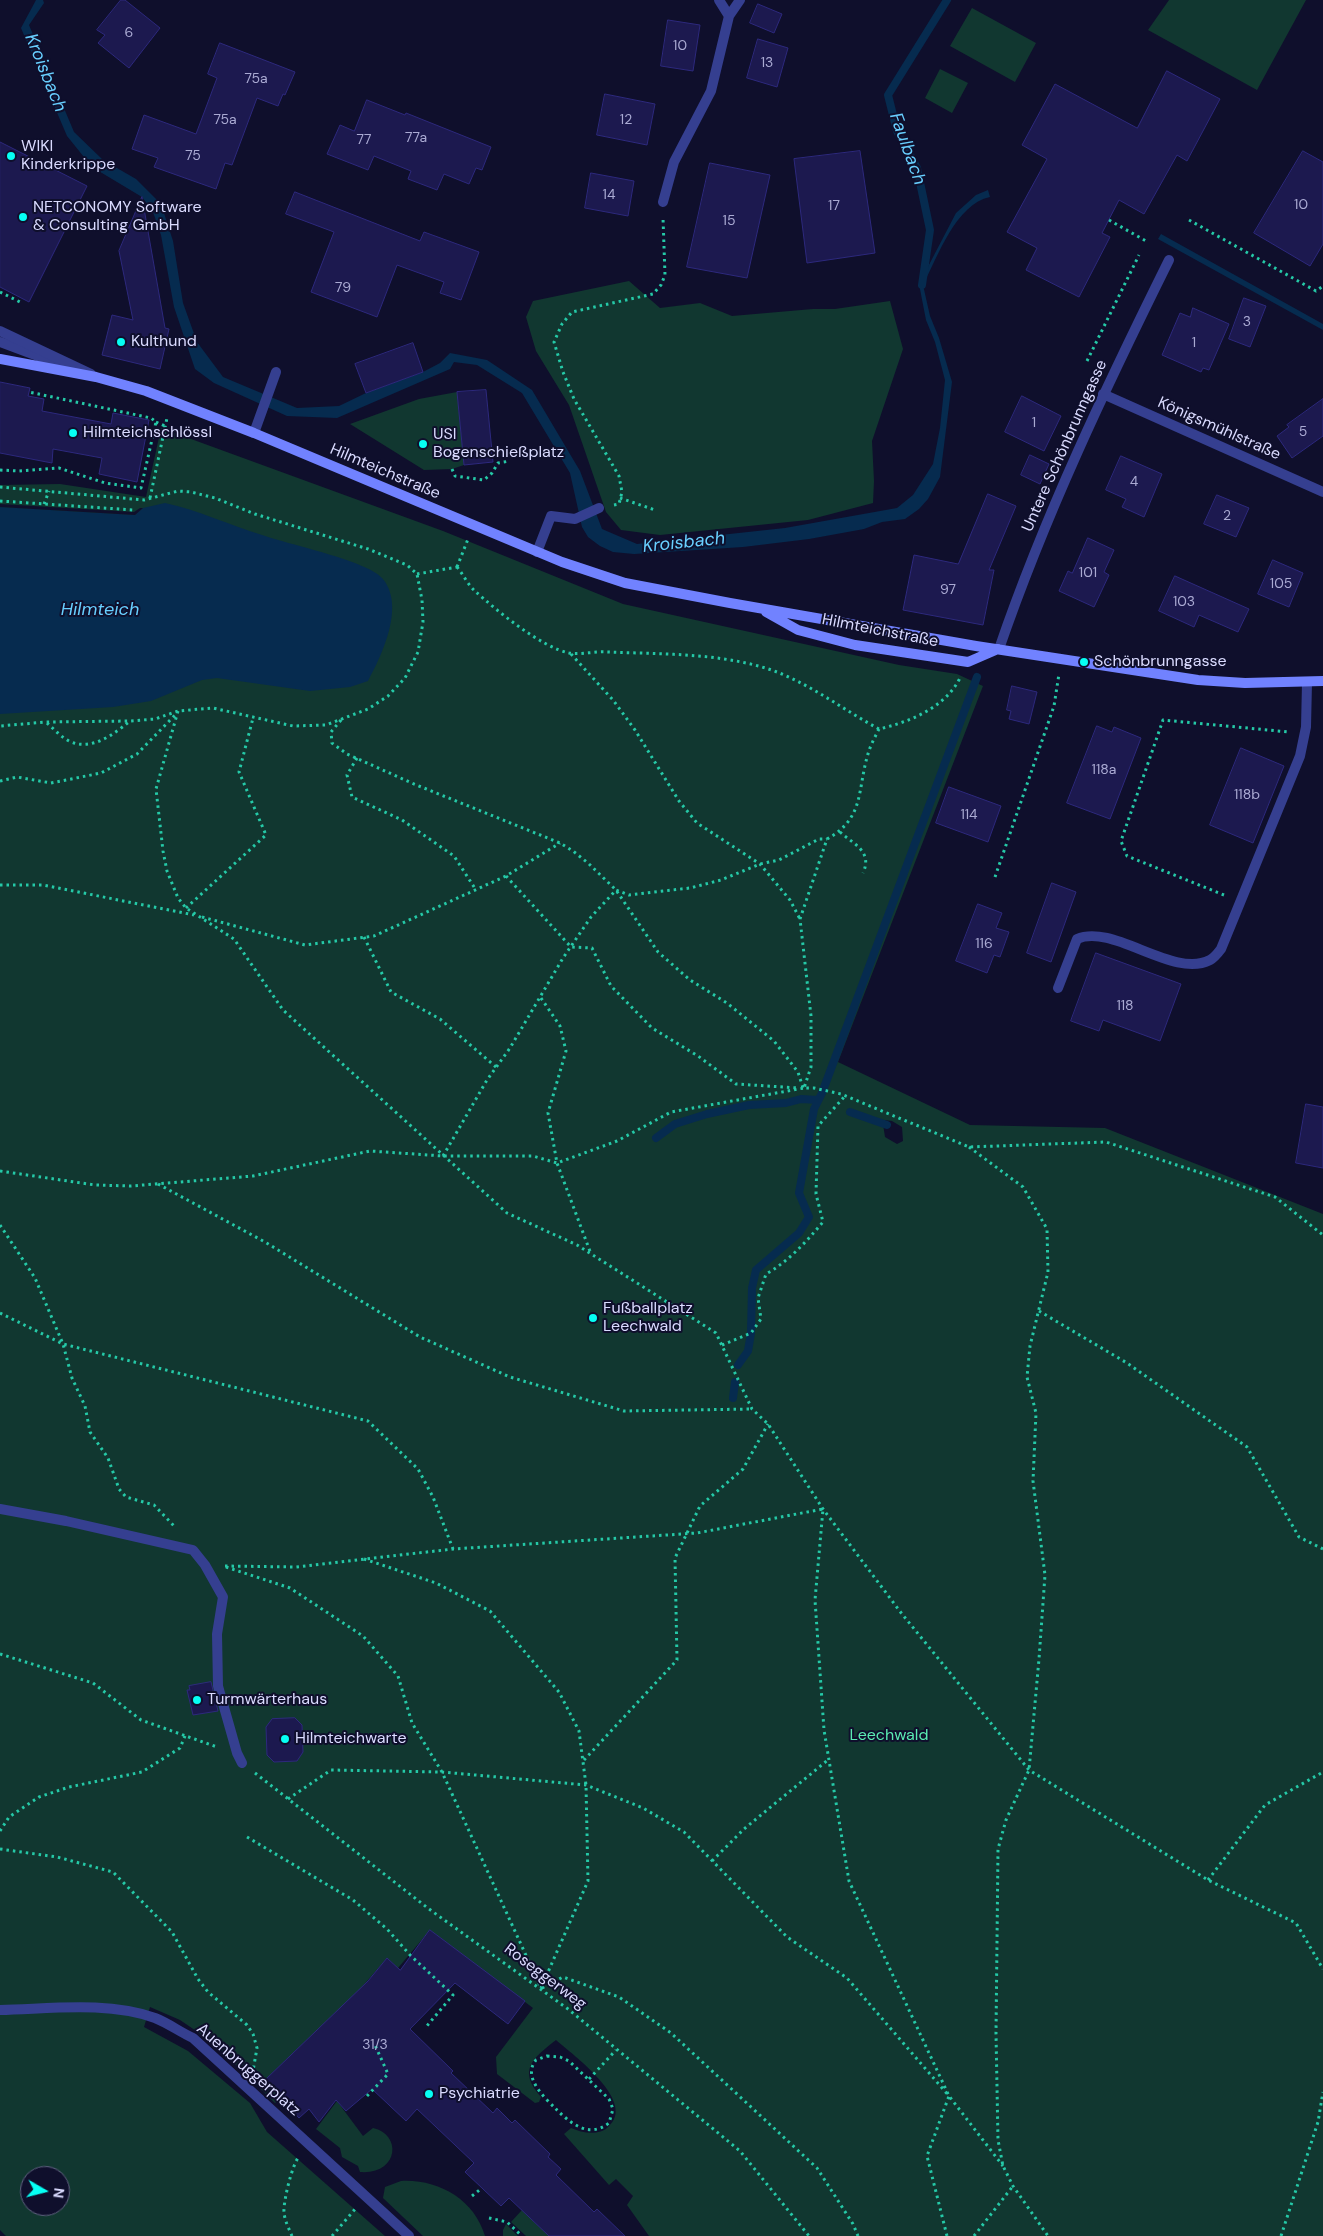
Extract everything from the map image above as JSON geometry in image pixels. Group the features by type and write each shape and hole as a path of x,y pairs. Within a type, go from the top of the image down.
{"main road":[{"name":"Hilmteichstraße","path":"0,359 96,377 172,401 254,433 537,552 624,583 999,649 1198,680 1245,683 1323,682"},
{"name":"Hilmteichstraße","path":"759,608 798,630 855,645 968,662 999,649"}],"street":[{"path":"719,0 729,16"},
{"path":"663,202 674,162 711,91 729,16 740,0"},
{"name":"Untere Schönbrunngasse","path":"999,649 1023,581 1103,394 1169,260"},
{"path":"0,331 96,377"},
{"path":"0,342 96,377"},
{"path":"254,433 276,372"},
{"name":"Königsmühlstraße","path":"1103,394 1323,492"},
{"path":"537,552 551,516 575,519 600,508"},
{"path":"1058,988 1077,939 1086,935 1104,938 1182,963 1201,964 1212,959 1221,949 1300,756 1305,733 1307,683"},
{"path":"0,1510 66,1521 193,1550 205,1565 223,1596 217,1634 218,1686 237,1753 242,1763"},
{"name":"Auenbruggerplatz","path":"0,2010 94,2008 128,2011 155,2019 192,2038 409,2236"}],"path":[{"path":"600,508 619,504 622,492 619,476 574,399 554,342 562,324 572,312 653,294 661,285 665,275 663,202"},
{"path":"1109,220 1146,241"},
{"path":"1189,220 1316,291 1323,286"},
{"path":"1087,361 1138,255"},
{"path":"0,292 22,303"},
{"path":"29,392 151,418 166,426"},
{"path":"150,498 172,401"},
{"path":"0,470 19,471 59,468 105,483 141,488 156,422"},
{"path":"452,469 455,476 484,480 492,473 498,463 510,461"},
{"path":"0,487 49,490 130,499 150,498 178,491 216,498 288,525 368,549 407,565 417,574 422,600 423,622 418,652 405,678 388,696 368,709 326,725 293,726 213,708 178,711 155,719 46,722 0,726"},
{"path":"44,504 49,490"},
{"path":"620,498 655,510"},
{"path":"0,501 134,510"},
{"path":"417,574 457,566 473,590 514,622 550,645 570,653 604,652 672,655 761,667 792,678 879,729 905,723 940,703 964,672"},
{"path":"570,653 613,700 635,730 679,801 697,823 760,864 790,900 800,919 811,1016 811,1068 804,1088"},
{"path":"995,877 1054,706 1061,659"},
{"path":"0,780 18,777 50,783 101,773 137,754 178,711"},
{"path":"178,711 156,788 167,871 178,898 186,908 234,939 283,1010 507,1213 577,1245 716,1333 752,1408 768,1424 823,1509 902,1614 1029,1770 1208,1880 1296,1923 1323,1969"},
{"path":"186,908 266,835 239,772 253,718"},
{"path":"341,720 331,732 332,743 357,758 441,796 560,843 588,862 616,890 658,952 690,980 727,1003 774,1041 798,1072 804,1088"},
{"path":"1241,902 1127,856 1121,841 1163,720 1305,733"},
{"path":"46,722 69,741 83,744 109,738 130,721"},
{"path":"616,890 629,895 690,888 721,880 760,864 779,860 819,839 827,839 840,832 851,820 860,798 868,754 879,729"},
{"path":"357,758 347,774 352,797 402,820 454,856 476,890"},
{"path":"840,832 854,841 864,852 866,860 863,873"},
{"path":"800,919 827,839"},
{"path":"0,885 43,885 197,916 305,945 374,936 506,876 560,843"},
{"path":"506,876 570,947 592,948 611,986 652,1028 698,1056 736,1084 814,1088 843,1095 969,1147 1023,1187 1047,1229 1048,1272 1030,1346 1027,1377 1036,1413 1033,1480 1045,1575 1033,1742 1029,1770 1006,1820 998,1849 996,2033 998,2140 1003,2166 1012,2186 1048,2236"},
{"path":"443,1156 496,1067 541,998 570,947 591,917 616,890"},
{"path":"364,937 391,992 440,1019 496,1067"},
{"path":"541,998 560,1026 566,1051 548,1113 557,1163 592,1254"},
{"path":"0,1171 95,1185 130,1186 253,1176 370,1151 443,1156 534,1156 557,1163 617,1141 671,1112 804,1088"},
{"path":"722,1345 751,1333 762,1319 758,1298 766,1274 780,1266 807,1241 823,1222 816,1194 818,1126 843,1095"},
{"path":"969,1147 1106,1142 1275,1197 1323,1235"},
{"path":"157,1184 265,1242 420,1337 510,1377 624,1411 752,1408"},
{"path":"0,1225 35,1278 63,1344 72,1378 85,1406 90,1432 108,1458 119,1489 126,1497 154,1505 168,1517 193,1550"},
{"path":"1039,1311 1127,1363 1247,1447 1298,1537 1323,1549"},
{"path":"0,1313 63,1344 368,1421 418,1469 433,1497 453,1549"},
{"path":"584,1760 677,1660 675,1558 700,1506 743,1469 768,1424"},
{"path":"541,1988 442,1772 412,1723 398,1676 363,1636 290,1588 222,1566 296,1567 453,1549 686,1534 823,1509"},
{"path":"823,1509 815,1600 824,1730 849,1881 949,2096 927,2156 947,2236"},
{"path":"363,1559 436,1583 490,1612 560,1692 579,1731 586,1785 588,1881 541,1988"},
{"path":"0,1654 93,1683 141,1720 237,1753"},
{"path":"0,1832 9,1816 39,1797 69,1787 142,1772 180,1748 184,1736"},
{"path":"712,1861 744,1829 829,1759"},
{"name":"Roseggerweg","path":"242,1763 429,1909 541,1988 740,2151 809,2236"},
{"path":"288,1799 331,1770 442,1772 586,1785 643,1808 684,1832 786,1937 847,1978 949,2096 1003,2166"},
{"path":"1208,1880 1265,1805 1323,1772"},
{"path":"248,1837 360,1906 453,1995 426,2027"},
{"path":"0,1849 57,1857 113,1872 172,1932 198,1979 208,1992 247,2025 253,2034 257,2048 256,2063 249,2088"},
{"path":"541,1988 563,1977 619,1997 671,2034 818,2168 853,2224 858,2236"},
{"path":"367,2096 388,2074 375,2045"},
{"path":"589,2079 616,2050"},
{"path":"543,2057 560,2057 570,2061 589,2079 609,2099 613,2109 609,2123 598,2129 579,2128 567,2120 537,2088 533,2079 532,2065 536,2060 543,2057"},
{"path":"1281,2236 1318,2122 1323,2092"},
{"path":"292,2236 285,2218 284,2207 294,2165 309,2146"},
{"path":"974,2236 1012,2186"},
{"path":"472,2196 482,2188"},
{"path":"332,2236 367,2196"},
{"path":"489,2218 507,2222 522,2236"}],"green space":[{"path":"1169,0 1306,0 1257,90 1148,30"},
{"path":"972,8 1036,43 1015,82 950,46"},
{"path":"940,69 968,83 952,113 925,98"},
{"path":"629,281 660,308 700,303 732,316 835,309 890,301 903,349 872,441 873,503 808,520 660,535 621,530 606,512 569,405 536,351 526,317 533,301"},
{"name":"USI Bogenschießplatz","path":"457,392 464,465 452,469 424,470 350,424 419,399"},
{"name":"Leechwald","path":"161,428 443,531 623,604 899,665 957,674 983,686 838,1062 970,1125 1105,1128 1323,1214 1323,2236 649,2236 627,2205 633,2196 616,2179 609,2185 564,2134 571,2128 595,2133 608,2127 615,2117 615,2105 609,2092 588,2068 556,2040 535,2059 529,2072 534,2088 541,2097 539,2102 535,2103 497,2074 496,2057 533,2008 430,1930 398,1968 387,1958 361,1988 266,2079 281,2098 275,2103 211,2041 180,2020 150,2007 144,2027 188,2051 250,2103 267,2132 385,2236 6,2236 0,2230 0,485 60,484 146,497","holes":["884,1120 892,1121 902,1127 903,1141 897,1144 885,1137"]},
{"path":"337,2101 363,2136 373,2128 383,2132 389,2138 392,2154 389,2161 382,2167 373,2171 360,2172 358,2166 342,2157 340,2148 316,2129"},
{"path":"401,2181 415,2181 428,2184 453,2194 472,2212 480,2223 485,2236 423,2236 383,2198 385,2187"},
{"path":"522,2210 549,2236 526,2236 511,2222"},
{"path":"506,2224 518,2236 503,2236"}],"water":[{"name":"Kroisbach","path":"36,0 43,0 44,3 29,25 74,132 103,160 136,179 161,204 173,241 183,303 197,342 223,377 297,408 339,406 366,393 423,372 440,363 450,353 487,360 532,390 580,471 602,529 637,544 785,528 897,508 913,495 933,464 940,428 945,380 935,342 926,320 919,284 956,213 976,195 988,190 990,197 978,202 967,210 949,233 923,285 930,316 939,338 952,382 940,477 928,499 919,509 905,519 882,522 864,529 809,539 743,547 634,554 613,552 600,546 588,537 582,527 570,473 522,393 477,365 454,362 450,369 337,418 287,416 214,383 195,369 174,307 161,235 153,212 142,197 92,167 67,136 21,28"},
{"path":"1161,234 1323,324 1323,330 1158,239"},
{"name":"Hilmteich","path":"165,503 274,539 344,559 361,565 382,578 389,589 392,602 392,616 385,644 368,681 350,687 310,691 217,678 202,680 151,701 113,707 0,714 0,507 135,515 143,508"}],"pier":[{"path":"0,504 134,512 143,508 135,515 0,507"}],"building":[{"path":"121,0 125,0 160,28 129,68 98,43 105,35 97,30"},
{"path":"758,4 782,14 774,33 750,23"},
{"path":"668,20 700,25 693,71 661,66"},
{"path":"758,39 788,48 777,87 747,78"},
{"path":"220,43 295,72 278,106 257,98 232,165 225,163 216,189 154,167 158,158 132,149 144,115 196,134 217,78 208,74"},
{"path":"1167,71 1220,99 1187,161 1177,155 1144,214 1119,200 1102,233 1110,237 1079,297 1026,270 1037,248 1007,232 1047,159 1022,145 1055,84 1137,128"},
{"path":"605,94 655,104 647,145 597,135"},
{"path":"367,100 405,115 406,113 491,147 482,170 476,168 469,184 444,174 437,190 408,179 411,171 374,156 368,170 327,154 340,125 354,131"},
{"path":"0,142 87,186 29,302 0,287"},
{"path":"860,151 875,253 807,263 794,159"},
{"path":"1303,151 1323,162 1323,244 1310,266 1254,233"},
{"path":"710,163 770,175 747,278 687,267"},
{"path":"591,173 634,181 628,216 585,208"},
{"path":"295,192 420,241 424,232 479,252 461,300 440,293 444,282 397,265 377,317 311,292 334,232 286,214"},
{"path":"142,197 165,328 169,329 160,369 102,355 112,315 133,320 119,251"},
{"path":"1244,298 1266,306 1250,347 1229,339"},
{"path":"1193,308 1229,324 1209,370 1203,368 1201,372 1162,355 1180,313 1190,317"},
{"path":"413,343 423,372 366,393 355,364"},
{"name":"Hilmteichschlössl","path":"0,382 30,388 28,396 44,399 42,411 111,424 113,413 149,420 137,482 99,474 102,458 53,449 52,463 0,453"},
{"path":"486,390 493,462 464,465 457,392"},
{"path":"1022,396 1061,416 1044,451 1005,432"},
{"path":"1323,399 1323,436 1292,458 1277,436 1289,427 1287,425"},
{"path":"1030,455 1049,464 1040,484 1021,475"},
{"path":"1121,456 1162,474 1144,517 1122,507 1126,499 1106,490"},
{"path":"988,494 1016,506 989,570 994,570 983,625 903,610 914,555 958,564"},
{"path":"1217,495 1249,508 1236,537 1204,524"},
{"path":"1088,538 1114,550 1104,572 1109,575 1094,607 1059,591 1068,571 1072,573"},
{"path":"1273,560 1303,573 1289,607 1258,594"},
{"path":"1175,576 1249,609 1238,632 1199,615 1194,627 1159,611"},
{"path":"1012,686 1037,692 1029,724 1009,719 1011,711 1007,710"},
{"path":"1097,726 1112,732 1114,727 1141,738 1110,819 1067,803"},
{"path":"1241,748 1284,766 1253,843 1210,825"},
{"path":"949,787 1001,806 988,842 936,823"},
{"path":"1052,883 1076,892 1051,962 1027,953"},
{"path":"978,904 1002,913 996,928 1009,932 1000,957 994,955 987,973 956,961"},
{"path":"1096,953 1181,984 1160,1041 1103,1020 1099,1031 1071,1021"},
{"path":"1306,1104 1323,1107 1323,1168 1296,1163"},
{"name":"Turmwärterhaus","path":"211,1682 218,1711 193,1715 187,1690 190,1690 189,1686"},
{"name":"Hilmteichwarte","path":"295,1718 302,1725 303,1752 297,1761 274,1762 267,1755 266,1727 272,1719"},
{"name":"Psychiatrie","path":"430,1930 525,2001 508,2024 455,1983 410,2029 453,2071 451,2073 493,2113 497,2108 512,2123 515,2120 550,2154 548,2157 561,2169 556,2175 594,2212 597,2209 625,2236 549,2236 509,2198 501,2206 465,2172 474,2163 417,2109 406,2121 372,2089 346,2111 336,2100 319,2122 309,2109 299,2118 265,2080 368,1981 387,1958 400,1970"}],"waterway":[{"name":"Faulbach","path":"922,285 930,230 917,168 897,131 888,95 947,0"},
{"path":"738,1365 748,1351 751,1333 752,1288 756,1270 799,1233 809,1217 799,1193 814,1109 822,1093 977,677"},
{"path":"656,1138 675,1124 707,1114 749,1105 786,1103 801,1099 818,1100"},
{"path":"850,1112 887,1125"},
{"path":"733,1398 735,1382"}],"place":[{"name":"WIKI Kinderkrippe","path":"11,156"},
{"name":"NETCONOMY Software & Consulting GmbH","path":"23,217"},
{"name":"Kulthund","path":"121,342"},
{"name":"Hilmteichschlössl","path":"73,433"},
{"name":"USI Bogenschießplatz","path":"423,444"},
{"name":"Schönbrunngasse","path":"1084,662"},
{"name":"Fußballplatz Leechwald","path":"593,1318"},
{"name":"Turmwärterhaus","path":"197,1700"},
{"name":"Hilmteichwarte","path":"285,1739"},
{"name":"Psychiatrie","path":"429,2094"}]}
